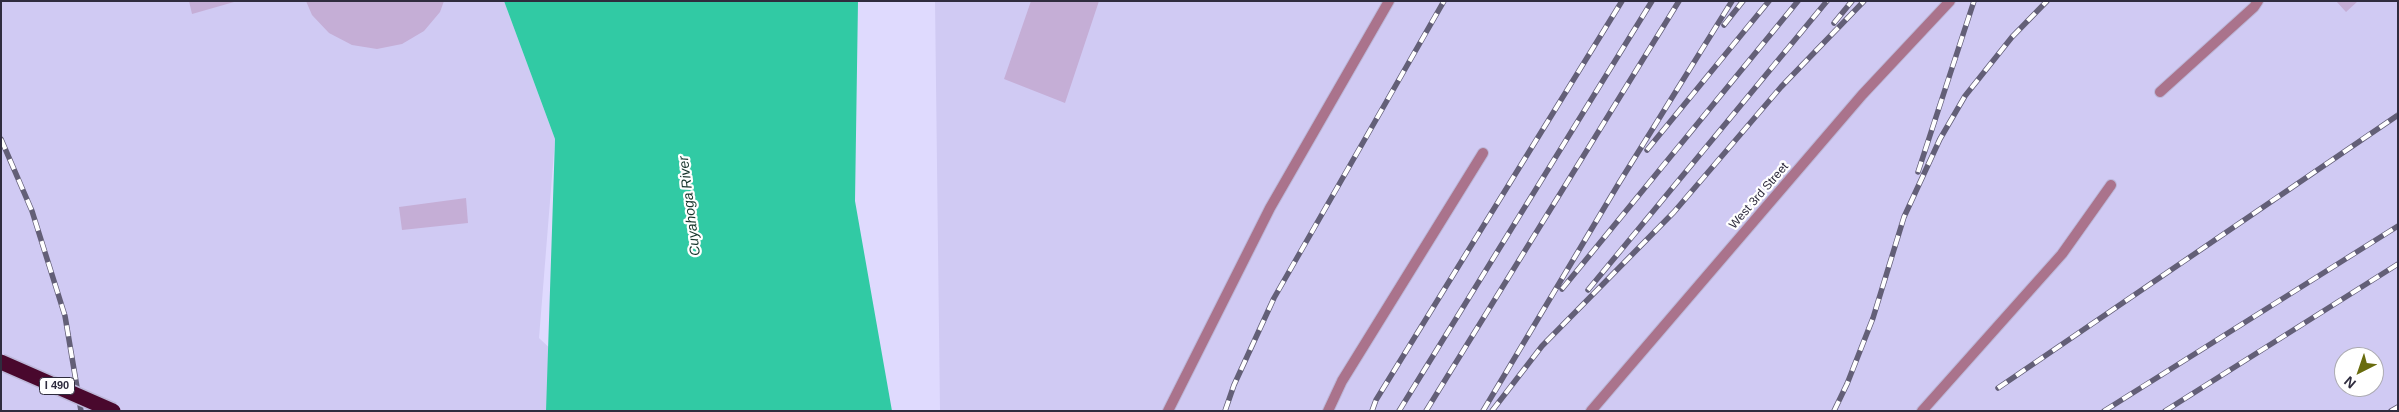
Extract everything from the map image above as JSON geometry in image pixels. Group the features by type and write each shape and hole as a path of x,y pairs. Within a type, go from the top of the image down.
{"highway":[{"name":"I 490","path":"1,362 113,411"}],"street":[{"path":"1168,411 1270,208 1389,1"},
{"name":"West 3rd Street","path":"1591,411 1862,95 1950,1"},
{"path":"2160,92 2254,7 2258,1"},
{"path":"1328,411 1342,381 1483,153"},
{"path":"1922,411 2062,254 2111,185"}],"shaded area":[{"path":"1,1 504,1 555,139 539,338 616,411 1,411"},
{"path":"935,1 2398,1 2398,411 940,411"}],"water":[{"name":"Cuyahoga River","path":"504,1 858,1 855,201 892,411 546,411 555,139"}],"building":[{"path":"189,1 234,1 234,2 192,14"},
{"path":"306,1 444,1 440,12 424,31 402,44 377,49 352,45 329,33 312,15"},
{"path":"1031,1 1099,1 1065,103 1004,79"},
{"path":"2336,1 2358,1 2346,12"},
{"path":"466,198 468,223 402,230 399,207"}],"railway":[{"path":"1225,411 1234,385 1274,298 1444,1"},
{"path":"1372,411 1376,400 1622,1"},
{"path":"1399,411 1652,1"},
{"path":"1426,411 1679,1"},
{"path":"1483,411 1619,183 1732,1"},
{"path":"1724,25 1743,1"},
{"path":"1647,150 1769,1"},
{"path":"1562,289 1798,1"},
{"path":"1588,290 1827,1"},
{"path":"1834,23 1852,1"},
{"path":"1492,411 1542,346 1674,212 1781,87 1864,1"},
{"path":"1918,172 1974,1"},
{"path":"1834,411 1847,384 1873,318 1904,217 1940,139 1965,96 2012,37 2047,1"},
{"path":"1998,388 2398,115"},
{"path":"1,139 32,211 65,316 81,411"},
{"path":"2104,411 2398,226"},
{"path":"2165,411 2398,264"},
{"path":"2391,411 2398,407"}]}
